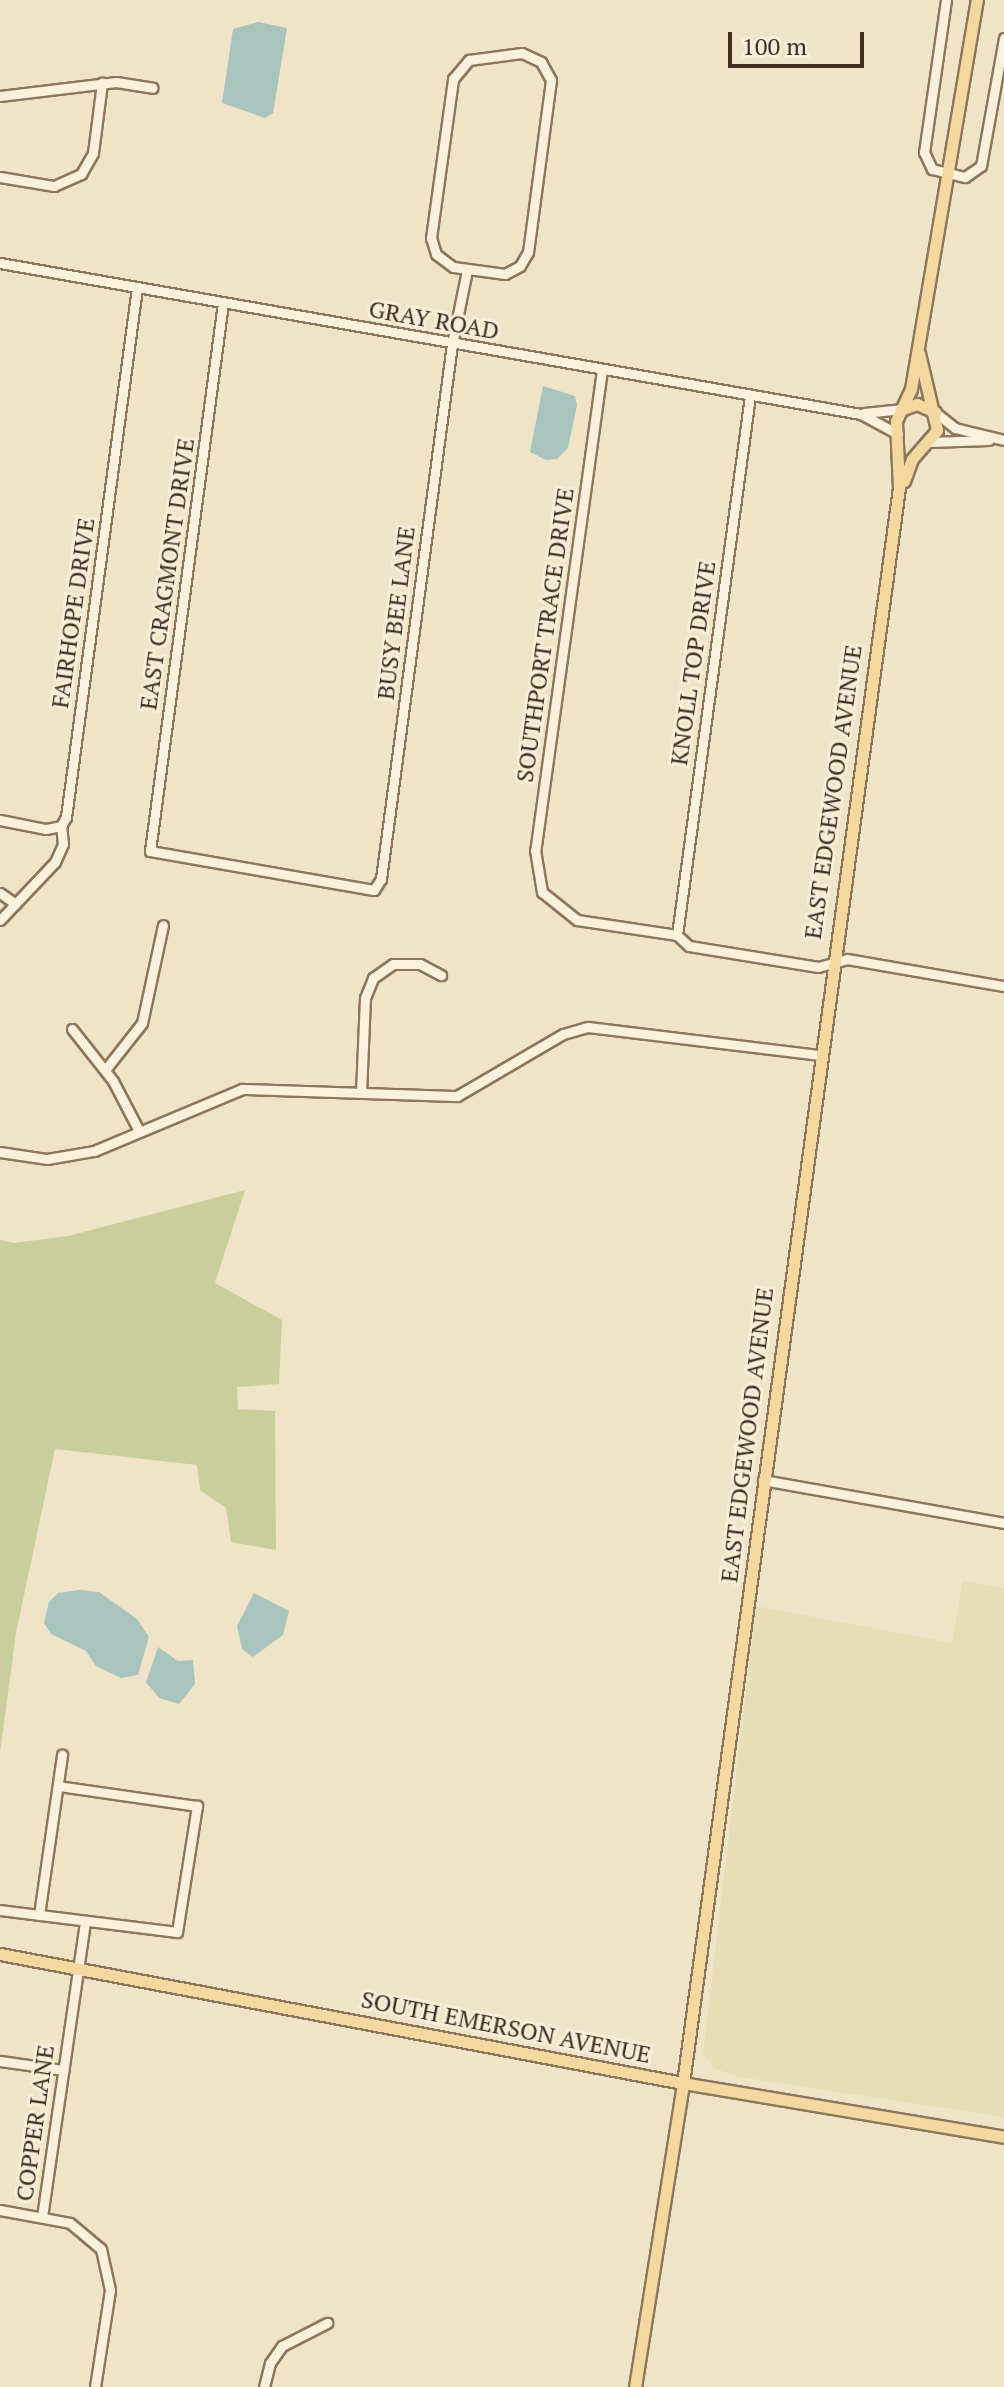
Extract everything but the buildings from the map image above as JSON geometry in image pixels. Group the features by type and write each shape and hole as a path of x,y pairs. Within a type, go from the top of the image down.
{"main road":[{"path":"916,345 937,430 929,442 908,444 898,434 896,421 911,389 916,345 949,175 977,0"},
{"path":"903,409 917,404 935,412"},
{"name":"EAST EDGEWOOD AVENUE","path":"635,2387 683,2083 818,1055 899,488 898,434"},
{"name":"EAST EDGEWOOD AVENUE","path":"899,488 912,459 929,442"},
{"name":"SOUTH EMERSON AVENUE","path":"0,1954 683,2083 1004,2137"}],"street":[{"path":"946,0 924,152 928,166 949,175 970,175 981,166 1004,38"},
{"path":"504,55 534,57 551,80 528,252 520,266 505,274 467,270 445,263 431,242 452,83 469,60 504,55"},
{"path":"0,96 102,83 153,88"},
{"path":"0,177 54,186 81,174 93,153 102,83"},
{"name":"GRAY ROAD","path":"0,263 861,414 903,409"},
{"name":"BUSY BEE LANE","path":"378,887 452,344 467,270"},
{"name":"FAIRHOPE DRIVE","path":"0,920 58,856 61,826 66,817 137,288"},
{"name":"EAST CRAGMONT DRIVE","path":"223,303 150,851 342,887 378,887"},
{"name":"SOUTHPORT TRACE DRIVE","path":"602,370 535,850 537,879 550,903 585,922 677,935"},
{"name":"KNOLL TOP DRIVE","path":"677,935 750,396"},
{"path":"935,412 955,428 1004,440"},
{"name":"GRAY ROAD","path":"861,414 898,434"},
{"path":"929,442 992,438"},
{"path":"0,820 46,829 61,826"},
{"path":"0,893 16,904"},
{"path":"105,1070 142,1023 163,925"},
{"path":"677,935 689,946 818,967 847,959 1004,986"},
{"path":"361,1093 365,998 373,978 393,964 420,964 441,975"},
{"path":"0,1152 56,1159 94,1151 242,1089 457,1096 563,1034 588,1027 818,1055"},
{"path":"72,1029 105,1070 139,1131"},
{"path":"763,1480 1004,1523"},
{"path":"39,1915 62,1755"},
{"path":"0,1910 177,1932 197,1806 58,1786"},
{"name":"COPPER LANE","path":"85,1921 42,2217 81,2228 106,2261 110,2290 95,2387"},
{"path":"0,2061 63,2070"},
{"path":"0,2210 42,2217"},
{"path":"264,2387 282,2346 327,2323"}],"shaded area":[{"path":"963,1581 1004,1588 1004,2117 739,2077 713,2068 703,2054 756,1606 952,1643"}],"green space":[{"path":"245,1190 215,1283 282,1320 279,1384 237,1387 238,1409 275,1411 276,1550 231,1542 226,1508 200,1490 197,1465 55,1449 16,1633 0,1753 0,1240 14,1243 68,1236"}],"water":[{"path":"258,22 287,28 273,113 265,118 222,103 233,29"},
{"path":"543,386 575,396 577,405 568,448 557,459 546,460 530,452"},
{"path":"80,1590 99,1592 137,1619 149,1637 138,1675 121,1678 96,1666 86,1651 51,1634 44,1623 49,1602 58,1593"},
{"path":"254,1593 289,1611 283,1635 253,1657 242,1649 237,1626"},
{"path":"158,1647 178,1661 193,1660 195,1684 179,1704 159,1698 146,1682"}]}
